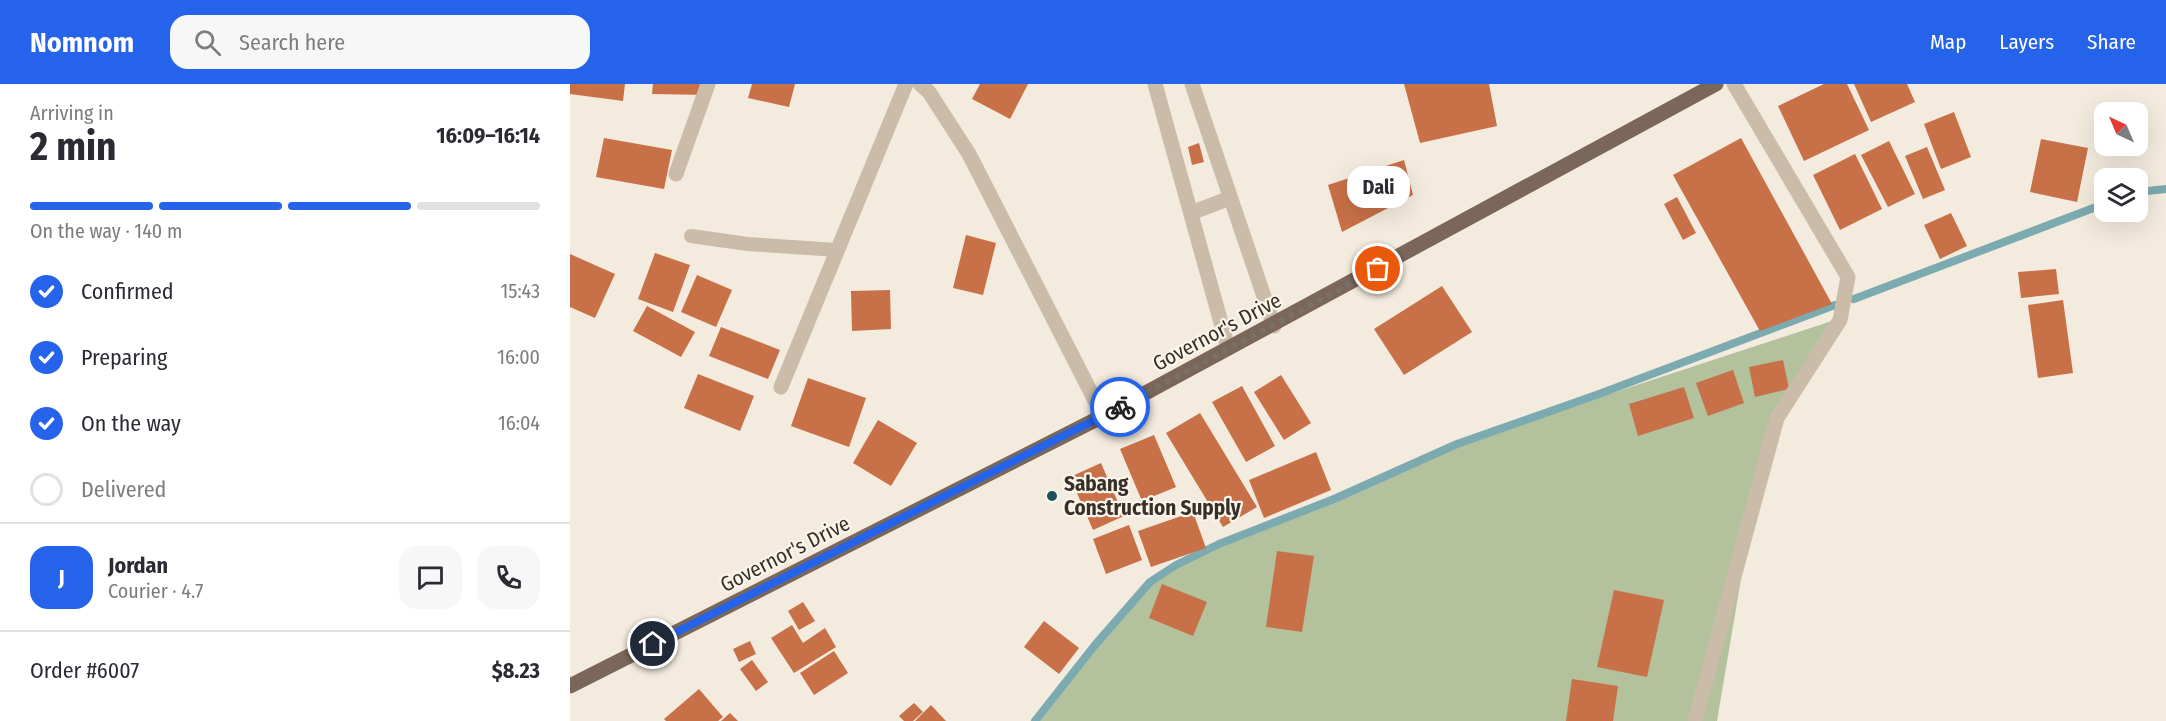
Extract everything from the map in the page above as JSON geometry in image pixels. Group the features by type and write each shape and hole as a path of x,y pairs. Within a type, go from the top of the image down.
{"main road":[{"name":"Governor's Drive","path":"570,686 1103,416 1228,348 1274,326 1716,84"}],"street":[{"path":"676,174 708,84"},
{"path":"781,387 906,84"},
{"path":"1155,84 1228,348"},
{"path":"1192,84 1274,326"},
{"path":"1695,721 1777,418 1840,320 1848,277 1734,84"},
{"path":"927,87 969,154 1103,416"},
{"path":"1191,213 1230,198"}],"lane":[{"path":"692,236 748,244 837,250"}],"green space":[{"path":"1841,318 1777,418 1753,508 1717,721 1035,721 1095,645 1150,582 1176,565 1219,544 1457,444"}],"building":[{"path":"570,84 625,84 623,101 570,94"},
{"path":"653,84 709,84 709,95 652,94"},
{"path":"752,84 795,84 789,107 748,98"},
{"path":"980,84 1028,84 1010,119 972,99"},
{"path":"1404,84 1489,84 1497,126 1420,143"},
{"path":"1824,84 1847,84 1869,130 1804,161 1778,106"},
{"path":"1854,84 1907,84 1915,102 1871,122"},
{"path":"1954,112 1971,157 1941,169 1924,124"},
{"path":"604,138 672,150 664,189 596,177"},
{"path":"1741,138 1832,304 1760,331 1673,175"},
{"path":"2041,139 2088,148 2077,202 2030,192"},
{"path":"1889,141 1915,194 1888,207 1861,155"},
{"path":"1199,143 1204,162 1192,165 1188,147"},
{"path":"1927,147 1945,190 1923,199 1905,156"},
{"path":"1855,154 1882,209 1840,230 1813,175"},
{"path":"1404,160 1413,195 1342,232 1328,185"},
{"path":"1677,197 1696,233 1683,240 1664,204"},
{"path":"1951,213 1967,246 1940,259 1924,225"},
{"path":"966,235 996,243 983,295 953,288"},
{"path":"655,253 690,265 673,312 638,299"},
{"path":"570,254 615,274 595,318 570,307"},
{"path":"2056,269 2059,294 2021,298 2018,272"},
{"path":"697,275 732,290 716,327 681,312"},
{"path":"1442,286 1472,332 1404,375 1374,329"},
{"path":"890,290 891,329 852,331 851,291"},
{"path":"2063,300 2073,373 2038,378 2028,305"},
{"path":"647,306 695,332 681,357 633,331"},
{"path":"721,327 780,350 768,379 709,356"},
{"path":"1783,360 1789,389 1755,397 1749,367"},
{"path":"1733,370 1744,403 1708,416 1696,383"},
{"path":"698,374 754,396 740,431 684,408"},
{"path":"1281,375 1311,423 1284,440 1254,392"},
{"path":"808,378 866,398 849,447 791,426"},
{"path":"1242,386 1275,446 1246,462 1212,402"},
{"path":"1684,387 1694,418 1638,436 1629,404"},
{"path":"1200,413 1257,507 1223,527 1166,433"},
{"path":"878,420 917,443 891,486 853,463"},
{"path":"1154,435 1176,487 1142,501 1120,449"},
{"path":"1316,452 1331,490 1264,518 1249,480"},
{"path":"1101,463 1124,516 1093,530 1070,477"},
{"path":"1193,512 1206,548 1151,567 1138,531"},
{"path":"1129,525 1142,560 1106,574 1093,539"},
{"path":"1277,551 1314,556 1302,632 1266,627"},
{"path":"1162,584 1207,602 1193,636 1149,618"},
{"path":"1614,590 1664,600 1647,677 1597,667"},
{"path":"803,602 815,621 799,630 788,611"},
{"path":"1044,621 1079,648 1059,674 1024,647"},
{"path":"792,625 803,643 825,628 836,647 794,673 771,638"},
{"path":"750,641 756,654 739,662 733,649"},
{"path":"834,651 848,673 814,695 800,673"},
{"path":"752,660 768,682 756,691 740,669"},
{"path":"1572,679 1618,686 1613,721 1566,721"},
{"path":"699,689 723,717 718,721 666,721 664,719"},
{"path":"914,703 923,712 913,721 904,721 899,716"},
{"path":"931,705 946,721 915,721"},
{"path":"730,713 738,721 721,721"}],"waterway":[{"path":"2148,191 2166,189"},
{"path":"1854,299 2094,208"},
{"path":"1035,721 1095,645 1150,582 1176,565 1219,544 1334,499 1457,444 1599,394 1835,305"}],"way so far":[{"path":"1120,407 1378,269"}],"place":[{"name":"Dali","path":"1378,269"},
{"name":"Sabang Construction Supply","path":"1052,496"}],"route":[{"path":"653,644 1120,407"}]}
